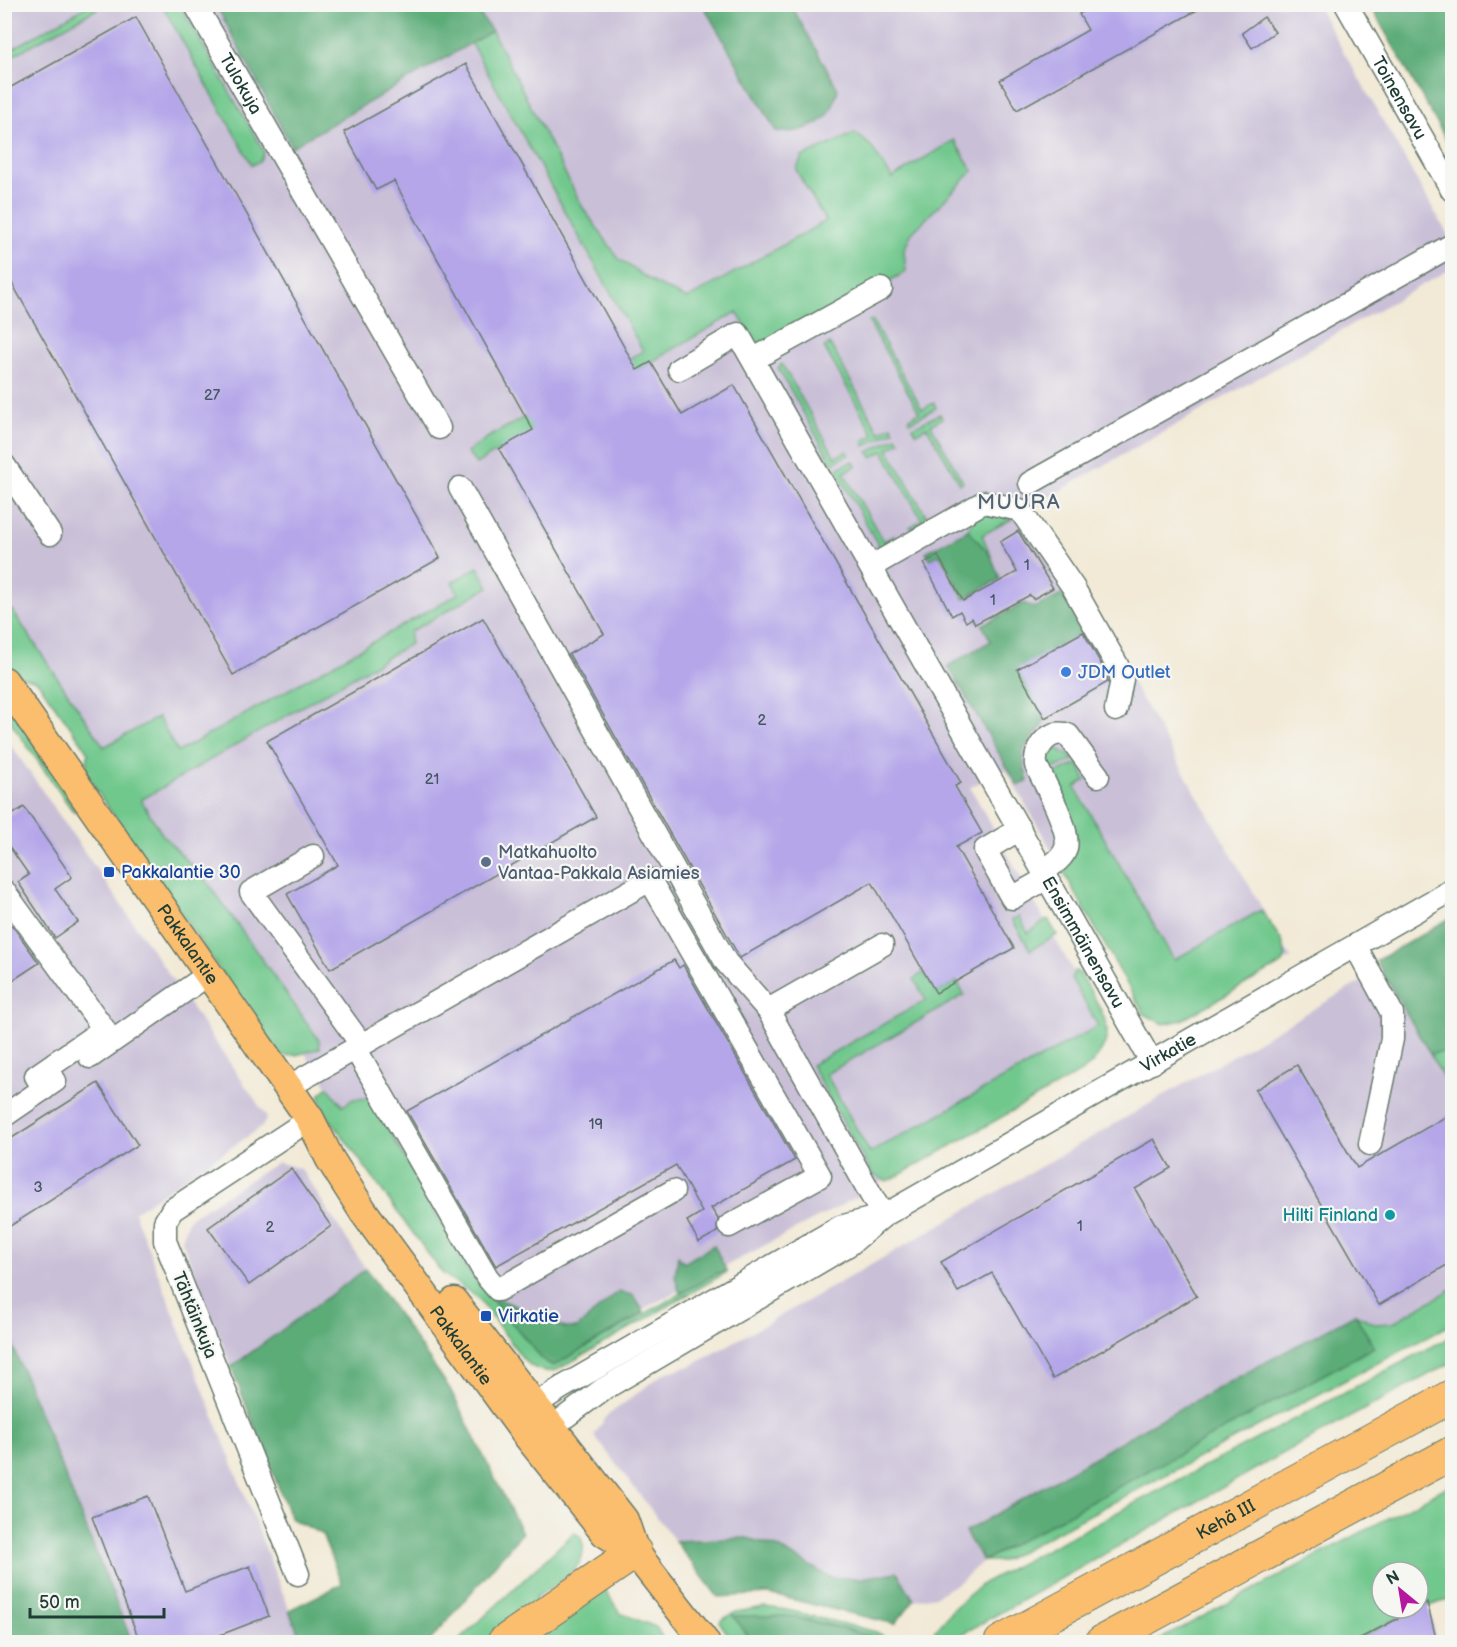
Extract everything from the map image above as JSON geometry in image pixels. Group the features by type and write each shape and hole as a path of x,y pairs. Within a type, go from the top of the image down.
{"highway":[{"name":"Kehä III","path":"1001,1642 1452,1396"},
{"path":"1102,1642 1452,1453"},
{"path":"504,1642 634,1552"}],"main road":[{"name":"Pakkalantie","path":"4,681 310,1119 330,1159 363,1211 525,1432 605,1533 634,1552 705,1642"},
{"name":"Pakkalantie","path":"310,1119 342,1149 473,1327 624,1520 634,1552"}],"street":[{"name":"Tulokuja","path":"195,4 439,428"},
{"name":"Toinensavu","path":"1346,4 1452,190"},
{"path":"1030,483 1452,244"},
{"path":"754,359 881,289"},
{"name":"Ensimmäinensavu","path":"679,369 738,334 872,566 1152,1064"},
{"path":"4,465 50,534"},
{"path":"460,488 726,962 768,1010 884,1216"},
{"path":"872,566 984,502 1020,510 1073,587 1117,665 1122,679 1116,710"},
{"path":"1018,825 985,850 1012,898 1045,874 1060,860 1066,848 1066,834 1036,765 1035,755 1042,742 1051,736 1063,733 1068,735 1098,776"},
{"path":"313,856 251,892 358,1046 486,1276 498,1290 673,1191"},
{"path":"288,1087 650,880 820,1176 729,1226"},
{"name":"Virkatie","path":"525,1432 544,1415 602,1390 850,1244 884,1216 1452,890"},
{"path":"4,891 104,1029 36,1076 44,1089"},
{"path":"768,1010 882,945"},
{"path":"1356,947 1392,1013 1392,1039 1370,1144"},
{"path":"4,1116 209,974"},
{"name":"Tähtäinkuja","path":"298,1574 165,1241 165,1222 172,1210 310,1119"}],"shaded area":[{"path":"162,4 165,10 175,4 1317,5 1452,242 1452,268 1031,507 1291,958 1182,1020 1162,1022 1150,1018 1144,1014 1006,770 970,787 1104,1026 1091,1062 844,1204 544,1361 468,1270 328,1087 5,620 4,5"},
{"path":"4,735 267,1117 262,1127 134,1212 302,1642 132,1642 5,1327"},
{"path":"1452,929 1452,1291 1163,1455 966,1532 983,1561 961,1581 936,1596 914,1600 897,1572 861,1578 831,1578 777,1547 747,1538 675,1541 594,1435 607,1416 664,1373 691,1366 867,1267"},
{"path":"278,1162 301,1169 366,1269 231,1367 182,1240 188,1219"}],"green space":[{"path":"91,4 104,5 5,60 5,53"},
{"path":"162,5 180,5 264,152 260,161 252,165"},
{"path":"216,5 473,5 492,31 292,147"},
{"path":"703,5 791,5 838,89 826,117 806,129 790,132 776,131"},
{"path":"1370,5 1452,5 1452,150"},
{"path":"492,31 583,208 619,259 656,284 687,299 826,221 796,170 802,157 855,133 870,145 892,178 954,140 973,171 911,234 904,250 906,272 759,350 737,312 476,464 467,452 487,438 643,351 471,43"},
{"path":"872,320 922,409 934,403 936,408 910,422 908,419 919,412 869,322"},
{"path":"830,344 879,432 892,426 894,431 865,446 863,441 874,435 824,347"},
{"path":"782,364 835,457 847,451 849,455 832,463 778,368"},
{"path":"940,414 942,418 931,425 963,482 960,484 927,427 916,433 913,427"},
{"path":"897,437 900,442 888,449 927,517 939,511 940,514 915,529 910,527 922,520 883,451 872,457 868,452"},
{"path":"853,461 856,466 844,473 883,541 894,536 893,543 881,550 837,472 838,468"},
{"path":"989,511 1012,519 982,535 991,556 968,530 972,520"},
{"path":"968,530 991,556 1000,579 964,599 940,555 930,559 926,552"},
{"path":"478,567 489,587 410,632 410,644 141,800 162,834 208,883 319,1040 320,1048 294,1055 278,1055 86,775 88,753 82,743 37,681 21,677 5,662 4,598 104,747 158,717 178,752 458,594 452,582"},
{"path":"1064,594 1071,601 1087,630 1018,669 1045,718 1041,728 1024,750 1028,781 1018,786 948,666 991,641 982,625 1024,603 1034,608"},
{"path":"4,700 54,771 77,814 5,714"},
{"path":"1058,749 1075,759 1048,771 1045,761 1047,755"},
{"path":"1078,764 1086,780 1075,787 1174,960 1261,910 1282,941 1286,956 1283,963 1182,1020 1164,1024 1144,1014 1063,871 1071,859 1076,836 1068,812 1049,776"},
{"path":"1019,916 1028,933 1048,919 1057,935 1030,950 1012,919"},
{"path":"1452,917 1452,1033 1443,1039 1449,1051 1430,1054 1376,961"},
{"path":"1075,971 1080,973 1096,1000 1106,1024 1107,1035 1104,1047 1096,1058 1083,1071 896,1177 887,1181 873,1175 811,1065 926,1000 914,979 924,972 936,993 957,981 964,995 826,1074 870,1153 1098,1026 1071,978"},
{"path":"1449,1051 1452,1057 1452,1093 1430,1054"},
{"path":"328,1087 343,1106 353,1099 371,1098 468,1270 544,1361 553,1366 717,1273 727,1272 557,1370 544,1371 535,1368 524,1360 478,1298 442,1273 324,1111 319,1095"},
{"path":"714,1245 727,1272 717,1273 680,1294 675,1276 678,1256 684,1263"},
{"path":"366,1269 450,1389 522,1533 429,1642 302,1642 289,1610 342,1584 322,1534 291,1519 231,1367"},
{"path":"1452,1289 1452,1324 1002,1561 983,1561 1374,1347 1355,1314 1376,1324 1392,1323"},
{"path":"618,1292 633,1295 644,1312 554,1366 544,1361 488,1294 565,1328 577,1328"},
{"path":"1355,1314 1374,1347 983,1561 965,1532 1146,1427"},
{"path":"5,1327 132,1642 5,1642"},
{"path":"1452,1336 1452,1362 1291,1449 948,1642 925,1642 955,1607 983,1583"},
{"path":"1452,1484 1452,1599 1430,1605 1430,1560 1370,1560 1370,1620 1394,1620 1353,1642 1155,1642"},
{"path":"574,1533 580,1536 583,1547 578,1565 571,1573 536,1597 535,1602 485,1642 457,1642"},
{"path":"747,1538 777,1547 831,1578 861,1578 897,1572 914,1600 895,1624 769,1594 718,1597 675,1541"},
{"path":"604,1588 620,1613 656,1627 665,1642 517,1642"},
{"path":"764,1607 787,1610 876,1632 882,1635 887,1642 844,1628 789,1616 733,1616 753,1642 733,1642 720,1623 721,1620 736,1612"},
{"path":"733,1616 789,1616 882,1639 884,1642 753,1642"}],"building":[{"path":"1095,4 1208,4 1017,110 1000,80 1088,30 1079,14"},
{"path":"136,17 440,558 233,675 4,269 4,91"},
{"path":"1264,17 1275,32 1252,48 1242,33"},
{"path":"466,64 637,370 651,362 682,415 734,385 961,783 955,786 982,833 956,847 1014,948 936,993 872,882 740,958 569,654 604,634 499,449 533,430 394,181 376,190 344,132"},
{"path":"1018,531 1053,588 1033,599 1030,595 975,624 972,618 966,622 960,611 952,616 924,563 938,556 963,601 1017,572 1000,542"},
{"path":"483,618 596,817 330,969 287,894 338,865 267,741"},
{"path":"1083,632 1105,671 1108,682 1045,718 1017,669"},
{"path":"24,807 72,877 55,889 78,922 55,938 18,882 29,875 4,839 4,820"},
{"path":"12,925 39,963 4,986 4,930"},
{"path":"674,960 679,968 683,965 795,1160 711,1208 718,1219 717,1232 699,1242 687,1221 702,1212 676,1165 496,1266 407,1111"},
{"name":"Hilti Finland","path":"1297,1065 1357,1168 1452,1113 1452,1262 1379,1305 1255,1090"},
{"path":"98,1083 138,1145 4,1230 4,1143"},
{"path":"1154,1139 1171,1168 1135,1189 1197,1296 1053,1379 992,1273 958,1292 941,1262"},
{"path":"291,1169 331,1226 249,1285 208,1228"},
{"path":"148,1496 185,1591 250,1566 269,1616 202,1642 140,1642 92,1517"},
{"path":"1430,1614 1437,1642 1353,1642 1395,1620 1430,1620"}],"place":[{"name":"JDM Outlet","path":"1066,672"},
{"name":"Matkahuolto Vantaa-Pakkala Asiamies","path":"486,862"},
{"name":"Pakkalantie 30","path":"109,872"},
{"name":"Hilti Finland","path":"1390,1215"},
{"name":"Virkatie","path":"486,1316"}],"district":[{"name":"MUURA","path":"1019,502"}]}
